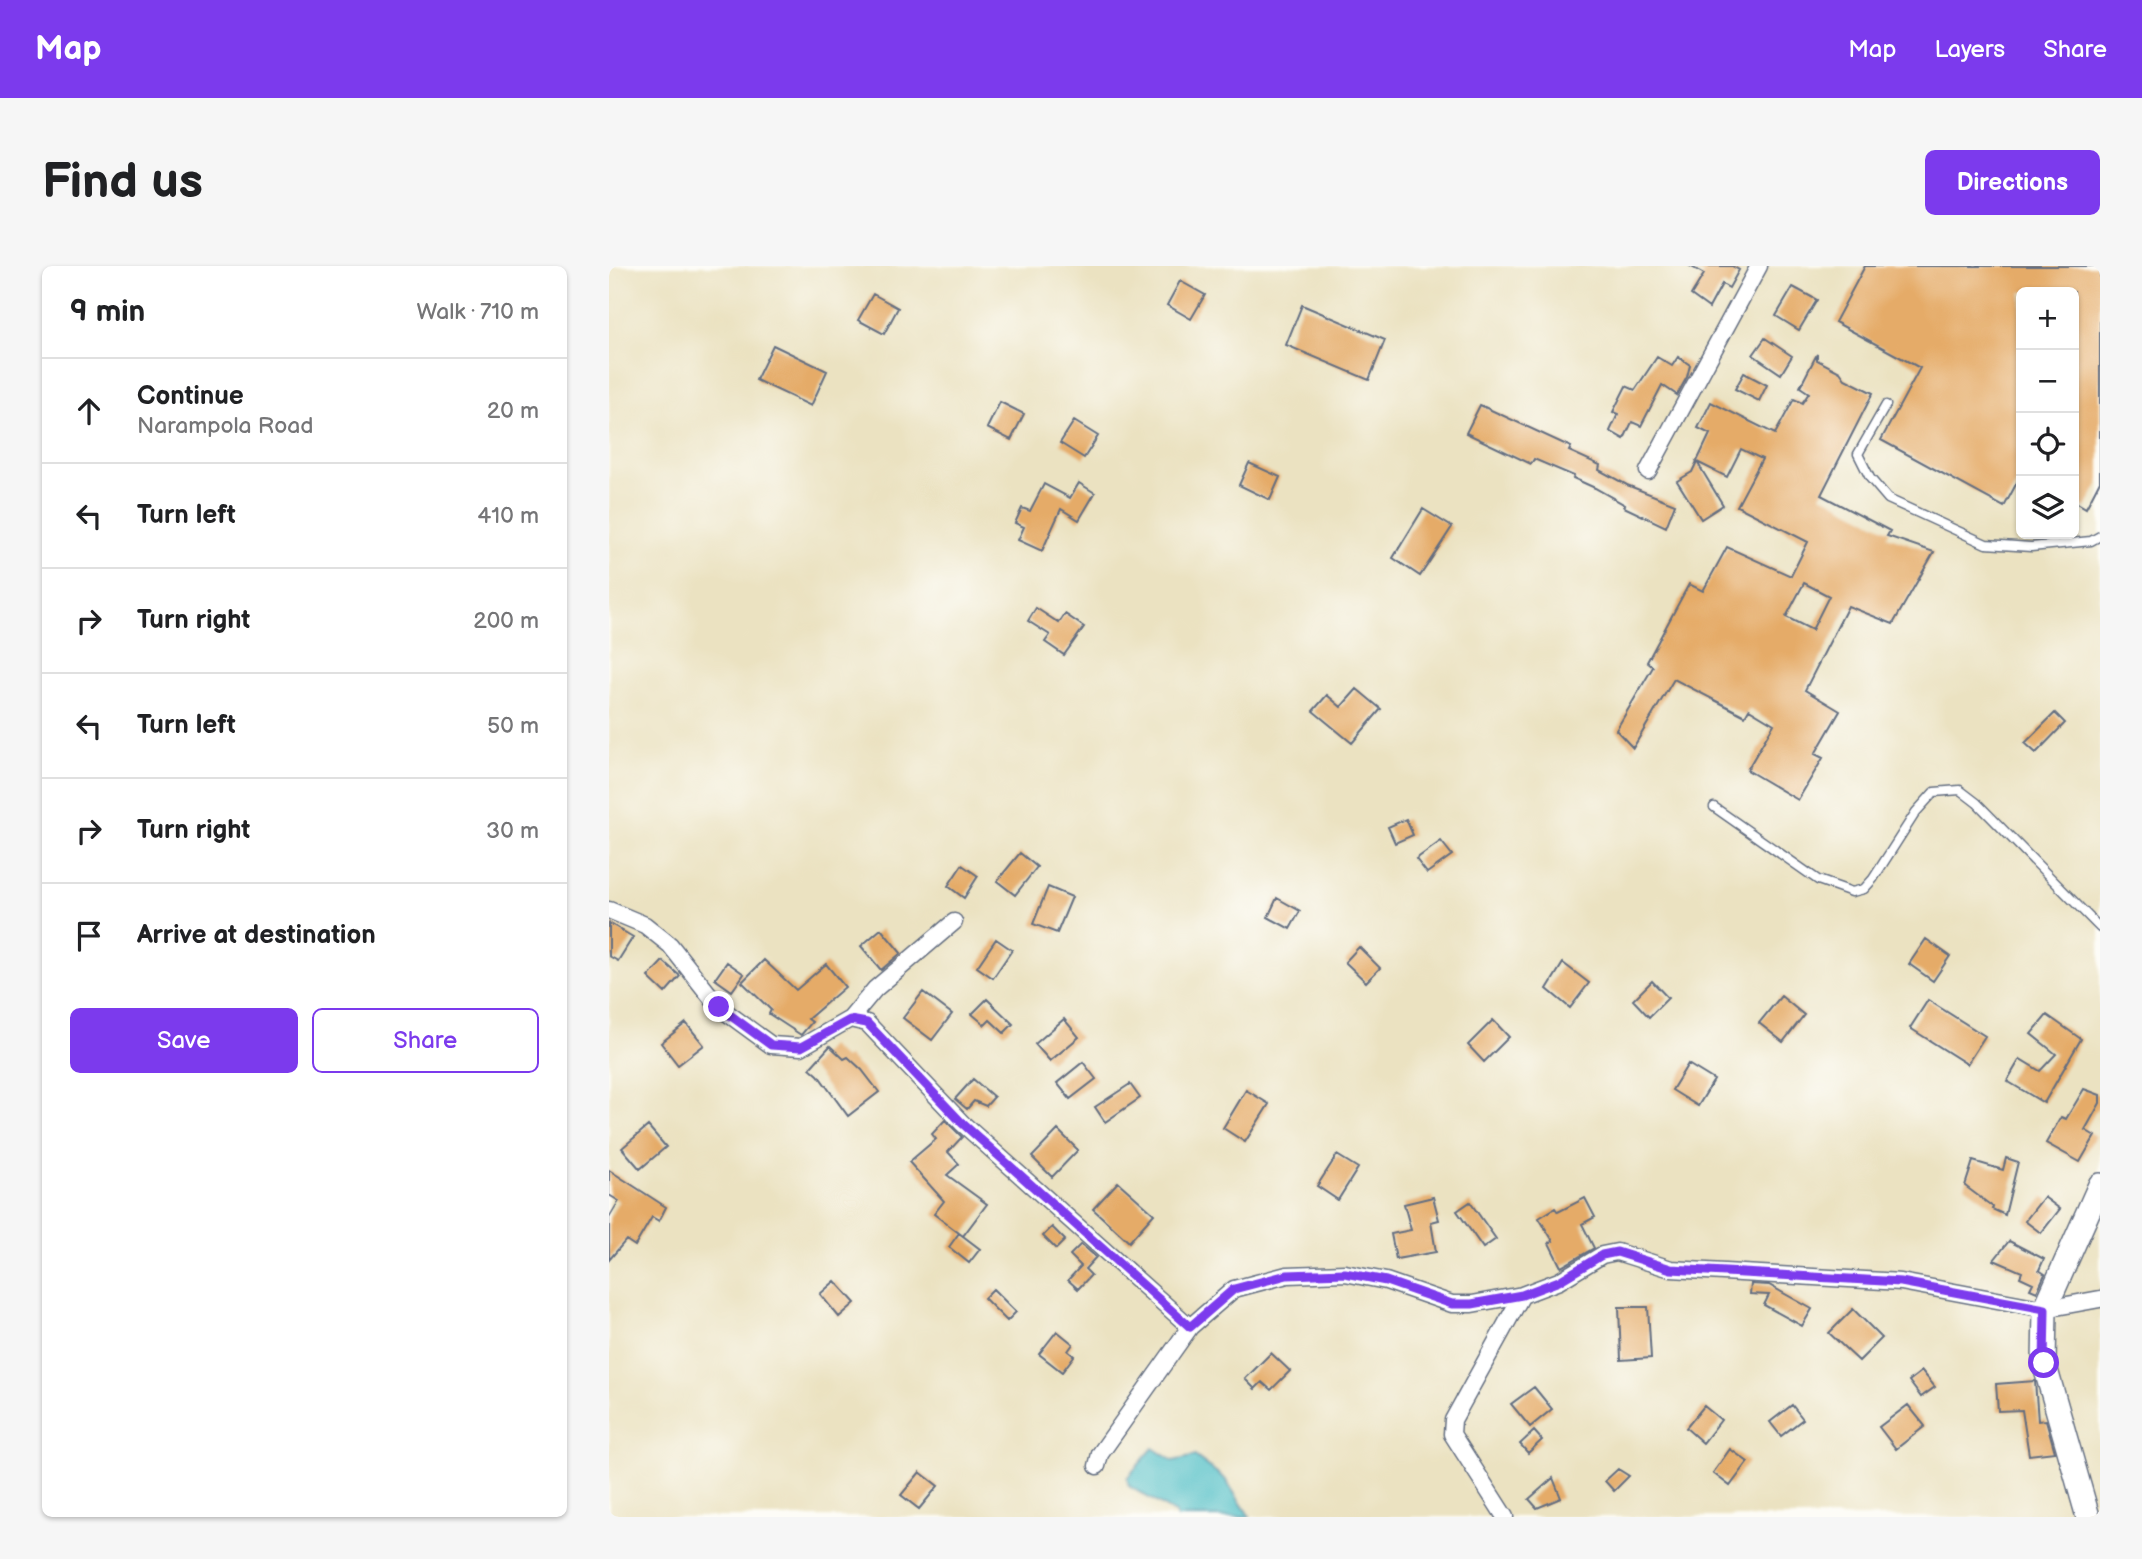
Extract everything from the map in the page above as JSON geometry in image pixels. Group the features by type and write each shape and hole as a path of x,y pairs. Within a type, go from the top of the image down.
{"street":[{"path":"1648,471 1759,266"},
{"path":"609,910 645,925 670,945 719,1007 771,1045 801,1047 850,1020 875,989 954,922"},
{"path":"850,1020 867,1023 962,1123 1190,1327"},
{"path":"2088,1517 2044,1363 2045,1309 2100,1185"},
{"path":"1097,1466 1100,1454 1190,1327 1234,1289 1287,1275 1345,1273 1386,1281 1452,1304 1472,1304 1522,1295 1559,1281 1602,1255 1617,1252 1671,1269 1901,1282 2045,1309 2100,1299"},
{"path":"1505,1517 1452,1434 1453,1420 1522,1295"}],"lane":[{"path":"1886,405 1858,454 1870,478 1888,499 1986,544 2031,547 2091,541 2100,536"},
{"path":"1714,807 1818,880 1852,892 1864,889 1873,879 1916,812 1934,792 1960,790 1977,803 2100,928"}],"water":[{"path":"1153,1448 1173,1461 1195,1456 1225,1479 1250,1517 1176,1517 1176,1514 1129,1486 1127,1478"}],"building":[{"path":"1690,266 1732,266 1739,270 1729,288 1722,284 1709,308 1691,295 1704,274"},
{"path":"1865,266 2100,266 2100,481 2086,508 2079,504 2079,287 2016,287 2016,484 2004,507 1881,440 1920,368 1835,322"},
{"path":"1180,281 1205,295 1191,319 1167,305"},
{"path":"1793,287 1817,300 1799,330 1776,316"},
{"path":"873,294 898,308 884,334 858,320"},
{"path":"1302,305 1385,340 1369,380 1286,345"},
{"path":"1765,338 1792,356 1781,374 1753,355"},
{"path":"773,345 827,371 811,406 756,380"},
{"path":"1817,354 1817,360 1840,372 1845,379 1873,393 1821,495 1890,531 1887,536 1934,552 1893,624 1848,606 1805,690 1840,711 1815,754 1823,758 1798,800 1747,770 1774,724 1749,709 1745,716 1674,679 1633,748 1616,730 1653,667 1647,662 1689,584 1703,591 1727,547 1791,576 1808,542 1737,506 1762,459 1741,449 1727,477 1697,462 1723,505 1701,519 1677,481 1692,472 1710,434 1698,428 1711,402 1775,434 1794,399 1802,403 1809,393 1800,387","holes":["1804,583 1829,596 1812,630 1786,617"]},
{"path":"1657,357 1672,366 1678,357 1690,365 1687,377 1677,395 1662,385 1641,426 1632,422 1624,439 1610,431 1618,414 1613,412 1626,386 1635,390"},
{"path":"1744,373 1767,385 1759,401 1735,389"},
{"path":"1000,402 1024,414 1011,440 987,428"},
{"path":"1480,405 1571,447 1569,451 1600,465 1599,470 1627,485 1675,504 1666,527 1624,507 1625,505 1573,478 1574,476 1534,459 1531,464 1466,433"},
{"path":"1074,421 1098,436 1084,458 1060,443"},
{"path":"1249,463 1280,477 1270,500 1239,485"},
{"path":"1079,483 1095,493 1079,520 1061,509 1042,551 1018,540 1024,527 1015,523 1022,508 1030,511 1044,484 1070,498"},
{"path":"1423,509 1452,527 1420,576 1393,558"},
{"path":"1036,608 1059,623 1065,614 1084,627 1064,655 1045,642 1050,635 1028,621"},
{"path":"1357,689 1381,709 1352,743 1313,711 1327,695 1341,707"},
{"path":"2055,713 2065,723 2036,753 2025,743"},
{"path":"1406,819 1413,835 1395,843 1388,827"},
{"path":"1441,841 1452,855 1427,873 1416,859"},
{"path":"1020,853 1037,867 1015,895 997,881"},
{"path":"962,865 978,876 964,898 948,886"},
{"path":"1048,887 1072,897 1057,933 1033,924"},
{"path":"1277,898 1300,911 1290,929 1268,917"},
{"path":"609,923 633,937 618,961 609,956"},
{"path":"881,929 901,953 881,970 861,946"},
{"path":"996,939 1012,950 993,978 977,967"},
{"path":"1926,939 1950,956 1933,981 1909,964"},
{"path":"1359,947 1380,968 1366,982 1345,962"},
{"path":"764,960 796,990 826,964 845,987 808,1019 812,1022 801,1035 769,1014 771,1010 742,982"},
{"path":"663,961 680,976 665,993 648,977"},
{"path":"727,962 744,974 732,991 715,979"},
{"path":"1563,963 1589,983 1570,1008 1547,989"},
{"path":"1652,981 1668,998 1649,1017 1633,1000"},
{"path":"923,992 952,1014 932,1040 903,1018"},
{"path":"1781,996 1804,1015 1783,1042 1759,1023"},
{"path":"987,999 1013,1024 1004,1033 990,1020 985,1025 972,1014"},
{"path":"1928,1000 1985,1036 1967,1064 1910,1028"},
{"path":"2047,1015 2081,1039 2044,1103 2007,1081 2020,1059 2040,1071 2056,1054 2031,1034"},
{"path":"1064,1019 1079,1037 1050,1061 1035,1044"},
{"path":"1493,1020 1509,1037 1484,1062 1468,1045"},
{"path":"686,1023 704,1045 678,1065 661,1043"},
{"path":"830,1046 862,1070 879,1092 848,1116 810,1068"},
{"path":"1083,1062 1096,1079 1070,1099 1057,1083"},
{"path":"1688,1064 1714,1080 1698,1106 1672,1090"},
{"path":"973,1079 994,1097 986,1106 974,1101 967,1109 955,1099"},
{"path":"1130,1084 1140,1098 1105,1122 1095,1107"},
{"path":"2084,1089 2100,1095 2100,1103 2085,1130 2095,1136 2080,1162 2046,1143 2061,1117 2066,1119"},
{"path":"1246,1090 1269,1104 1245,1142 1223,1128"},
{"path":"945,1120 962,1137 948,1152 959,1164 947,1175 987,1204 963,1236 934,1214 944,1201 909,1162 936,1139 932,1134"},
{"path":"648,1126 666,1147 640,1169 622,1148"},
{"path":"1058,1130 1078,1150 1052,1177 1032,1157"},
{"path":"1337,1155 1358,1168 1338,1200 1317,1186"},
{"path":"2006,1158 2018,1162 2005,1215 1992,1209 1993,1207 1965,1186 1973,1161 2003,1170"},
{"path":"609,1170 666,1207 659,1221 652,1217 635,1246 626,1240 609,1260 609,1218 619,1201 609,1195"},
{"path":"1118,1182 1154,1214 1129,1242 1093,1209"},
{"path":"1433,1197 1439,1220 1431,1222 1436,1252 1396,1259 1391,1234 1411,1230 1404,1204"},
{"path":"2044,1197 2060,1209 2041,1233 2025,1221"},
{"path":"1585,1198 1595,1217 1582,1224 1594,1248 1561,1267 1549,1243 1553,1241 1539,1218 1555,1208 1558,1212"},
{"path":"1470,1202 1496,1239 1483,1248 1457,1211"},
{"path":"1052,1227 1065,1240 1056,1249 1043,1236"},
{"path":"959,1233 980,1249 969,1263 949,1247"},
{"path":"2009,1241 2044,1259 2039,1270 2045,1274 2037,1292 2030,1289 2033,1283 2020,1277 2022,1272 1994,1260"},
{"path":"1081,1244 1096,1257 1085,1269 1091,1275 1078,1289 1068,1280 1081,1266 1070,1255"},
{"path":"835,1281 855,1303 839,1317 820,1294"},
{"path":"1751,1284 1769,1285 1812,1309 1802,1326 1764,1305 1769,1295 1750,1294"},
{"path":"993,1289 1016,1312 1007,1321 984,1298"},
{"path":"1619,1307 1648,1307 1651,1358 1621,1360"},
{"path":"1853,1309 1882,1338 1859,1361 1829,1333"},
{"path":"1057,1331 1073,1344 1068,1351 1074,1356 1062,1372 1039,1354"},
{"path":"1271,1353 1290,1371 1271,1390 1262,1382 1255,1389 1245,1379"},
{"path":"1922,1371 1935,1387 1921,1397 1909,1381"},
{"path":"2035,1381 2038,1421 2046,1420 2055,1452 2029,1455 2022,1410 1998,1411 1996,1384"},
{"path":"1534,1387 1552,1409 1530,1427 1511,1404"},
{"path":"1792,1405 1803,1419 1781,1436 1770,1422"},
{"path":"1908,1405 1925,1426 1896,1449 1879,1427"},
{"path":"1704,1406 1721,1420 1703,1443 1686,1428"},
{"path":"1534,1431 1542,1440 1528,1453 1520,1444"},
{"path":"1730,1449 1748,1462 1730,1486 1713,1473"},
{"path":"1618,1469 1629,1476 1614,1491 1605,1481"},
{"path":"920,1472 938,1486 919,1509 901,1495"},
{"path":"1553,1478 1561,1498 1537,1508 1529,1499"}],"route":[{"path":"719,1007 771,1045 801,1047 850,1020 867,1023 962,1123 1190,1327 1234,1289 1287,1275 1345,1273 1386,1281 1452,1304 1472,1304 1522,1295 1559,1281 1602,1255 1617,1252 1671,1269 1901,1282 2045,1309 2044,1363"}]}
